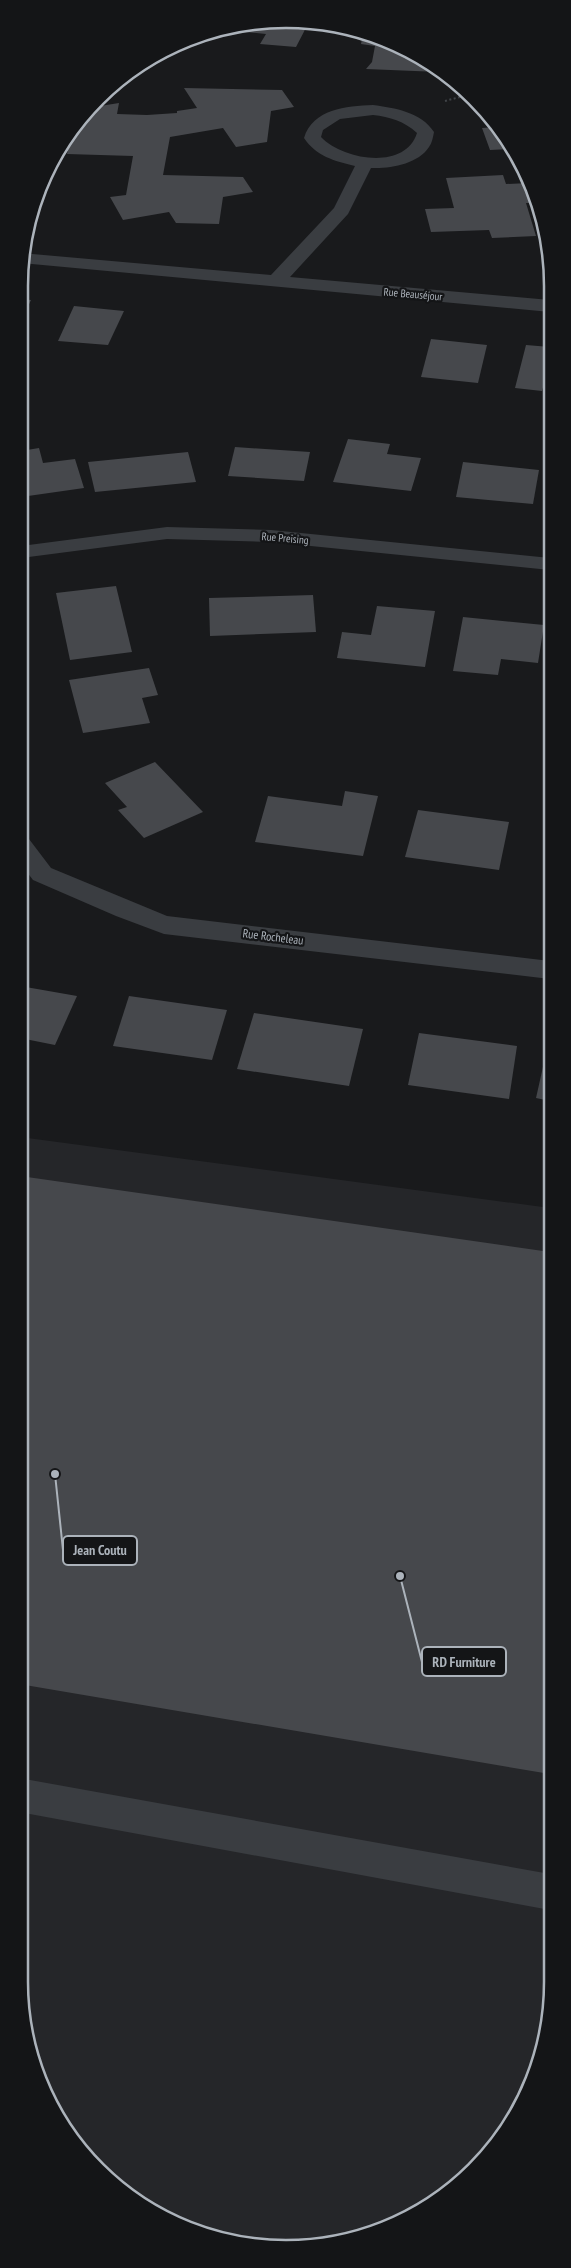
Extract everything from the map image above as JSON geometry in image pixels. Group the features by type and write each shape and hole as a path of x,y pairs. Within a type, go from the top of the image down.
{"street":[{"path":"373,110 398,114 413,120 426,132 426,142 420,150 407,157 385,162 365,163 346,161 329,155 318,147 312,138 315,128 332,116 353,111 373,110"},
{"path":"275,282 342,210 365,163"},
{"name":"Rue Beauséjour","path":"29,259 544,305"},
{"name":"Rue Preising","path":"27,551 167,533 271,536 544,563"},
{"name":"Rue Rocheleau","path":"27,854 42,874 125,910 164,924 544,969"},
{"path":"27,1796 544,1891"}],"shaded area":[{"path":"27,1138 544,1207 544,1982 539,2033 524,2081 509,2112 490,2140 468,2165 443,2187 414,2206 384,2221 352,2232 302,2240 269,2240 235,2236 187,2221 156,2206 115,2176 81,2140 54,2097 36,2049 32,2033 27,1982"}],"building":[{"path":"269,28 306,28 296,47 260,44 266,34 240,31"},
{"path":"362,39 384,47 430,72 366,69 372,62 375,46 361,44"},
{"path":"184,88 282,90 294,107 271,111 267,142 236,147 223,128 170,137 163,175 243,177 253,192 223,197 219,224 176,223 169,212 123,220 110,197 126,195 133,156 67,154 71,142 100,106 119,103 117,114 147,115 177,113 177,111 197,108"},
{"path":"490,127 504,149 490,150 482,128"},
{"path":"503,175 506,184 522,183 530,203 526,203 536,236 492,238 489,230 431,232 425,209 454,208 446,178"},
{"path":"27,300 31,300 27,308"},
{"path":"74,306 124,311 108,345 58,341"},
{"path":"431,339 487,345 478,383 421,377"},
{"path":"526,345 544,346 544,384 542,391 515,388"},
{"path":"348,439 390,444 387,454 421,458 411,491 333,482"},
{"path":"235,447 310,452 304,481 228,476"},
{"path":"39,448 43,463 75,459 84,488 27,496 27,450"},
{"path":"188,452 196,482 95,492 88,462"},
{"path":"463,462 539,470 533,504 456,497"},
{"path":"116,586 132,652 70,660 56,593"},
{"path":"313,595 316,632 210,636 209,598"},
{"path":"377,606 435,611 425,667 337,658 342,632 371,635"},
{"path":"463,617 544,625 538,663 501,659 498,675 453,671"},
{"path":"149,668 158,695 142,698 150,723 83,733 69,680"},
{"path":"155,762 203,812 144,838 118,810 127,807 105,783"},
{"path":"345,791 378,796 363,856 255,842 268,796 342,806"},
{"path":"418,810 509,822 499,870 405,857"},
{"path":"27,987 77,996 55,1045 27,1039"},
{"path":"129,996 227,1010 212,1060 113,1046"},
{"path":"254,1013 363,1029 349,1086 237,1069"},
{"path":"419,1033 517,1046 509,1099 408,1085"},
{"path":"544,1062 544,1100 536,1098"},
{"path":"27,1177 544,1251 544,1773 27,1685"}],"place":[{"name":"Jean Coutu","path":"55,1474"},
{"name":"RD Furniture","path":"400,1576"}]}
